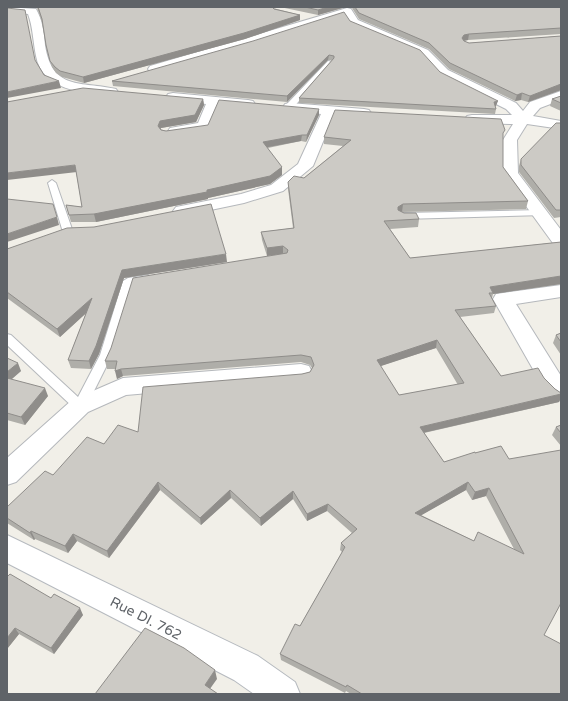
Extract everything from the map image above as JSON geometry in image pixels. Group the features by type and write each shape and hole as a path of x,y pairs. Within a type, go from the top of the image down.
{"street":[{"path":"7,9 32,9 37,20 43,63 52,77 84,90 122,93"},
{"path":"144,72 319,20 350,9 354,22 424,52 444,73 511,106 523,119"},
{"path":"294,14 319,20"},
{"path":"61,94 84,90 114,81"},
{"path":"561,95 535,105 523,119 510,140 510,173 561,242"},
{"path":"160,96 259,105"},
{"path":"167,132 203,127 214,101"},
{"path":"274,106 376,114"},
{"path":"166,214 244,198 277,188 304,166 329,111"},
{"path":"462,118 494,120 523,119 561,125"},
{"path":"561,291 503,299 550,379 561,390"},
{"path":"7,474 80,406 123,387 301,372"},
{"name":"Rue DI. 762","path":"7,548 246,668 282,694"}],"lane":[{"path":"289,107 330,62"},
{"path":"52,183 67,231"},
{"path":"403,216 540,213"},
{"path":"7,338 80,406 106,355 128,281 159,276"}],"building":[{"path":"38,7 272,7 274,9 300,15 244,33 83,77 60,71 50,61 42,19"},
{"path":"305,7 328,7 318,10"},
{"path":"355,7 561,7 561,28 469,34 464,35 462,38 464,41 469,43 561,36 561,84 530,96 522,93 517,95 450,63 429,43 359,13"},
{"path":"7,8 25,10 35,60 44,75 59,81 7,92"},
{"path":"344,12 350,21 420,50 440,72 498,101 494,102 496,109 299,98 334,58 334,56 329,55 287,96 112,81 253,41"},
{"path":"83,88 203,99 195,115 160,121 158,126 161,130 166,131 208,125 219,100 319,109 307,135 263,142 282,167 270,176 207,190 207,192 94,214 69,215 66,205 82,207 75,165 7,173 7,102"},
{"path":"561,96 561,103 552,99"},
{"path":"335,110 501,119 505,130 503,133 503,167 528,201 403,204 398,207 398,210 404,213 416,213 419,219 384,221 410,258 561,242 561,276 490,287 493,293 489,293 496,306 455,310 501,376 538,368 544,378 561,394 420,427 444,462 475,452 501,446 509,459 561,450 561,603 544,635 561,644 561,694 362,694 347,685 346,687 280,654 295,624 300,626 345,547 341,543 357,529 328,504 307,514 293,491 260,518 230,490 200,518 158,482 107,551 73,534 65,546 31,531 30,533 7,518 7,507 45,471 53,475 87,437 104,444 118,425 138,432 143,387 302,374 310,372 314,365 311,357 301,355 121,369 115,371 117,361 105,361 111,348 133,278 287,253 288,250 283,246 267,248 261,232 294,228 288,182 294,176 304,178 351,140 324,137","holes":["437,340 464,383 399,395 377,360","468,482 475,492 489,488 524,554 478,532 474,541 415,513"]},
{"path":"556,123 561,123 561,210 556,210 521,165 521,159"},
{"path":"7,199 53,204 57,217 7,234"},
{"path":"211,204 226,254 122,270 96,346 89,361 68,360 92,298 57,329 7,292 7,249 67,228 94,227"},
{"path":"561,333 561,342 556,335"},
{"path":"7,358 18,363 7,372"},
{"path":"7,378 45,388 21,417 7,413"},
{"path":"561,425 561,433 556,427"},
{"path":"10,574 51,598 54,594 80,608 51,648 15,628 7,638 7,577"},
{"path":"145,628 184,648 215,670 205,685 218,694 95,694"}]}
